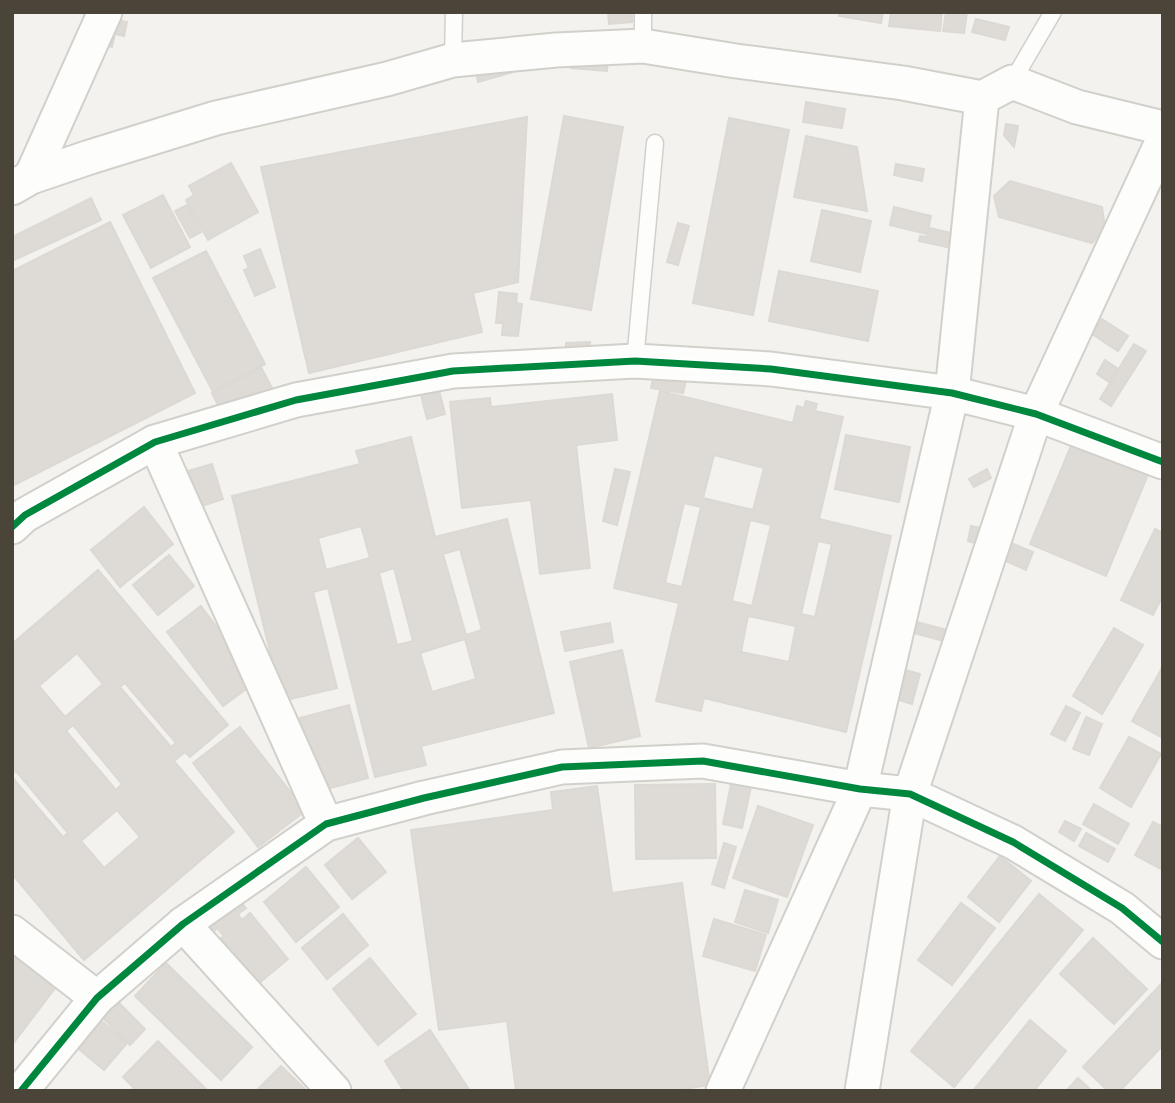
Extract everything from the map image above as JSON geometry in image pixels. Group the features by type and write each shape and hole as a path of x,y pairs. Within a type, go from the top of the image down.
{"street":[{"path":"22,183 105,12"},
{"path":"22,183 90,157 216,118 453,61 556,50 643,46 903,83 982,98 1012,82 1077,107 1163,128"},
{"path":"723,1091 860,789 951,393 982,98"},
{"path":"862,1091 910,794 1036,414 1163,140"},
{"path":"12,527 25,515 155,442 296,400 453,371 635,361 771,369 951,393 1036,414 1163,461"},
{"path":"155,442 326,824"},
{"path":"21,1091 97,999 183,924 326,824 424,798 562,767 703,761 860,789 910,794 1013,842 1122,908 1163,942"},
{"path":"183,924 334,1091"},
{"path":"12,932 97,999"}],"lane":[{"path":"453,61 454,12"},
{"path":"643,12 643,46"},
{"path":"1012,82 1054,12"},
{"path":"635,361 655,143"}],"building":[{"path":"608,12 632,12 632,22 609,24"},
{"path":"839,12 883,12 881,23 839,16"},
{"path":"891,12 942,12 940,31 889,26"},
{"path":"946,12 967,12 964,33 943,31"},
{"path":"108,18 127,22 124,36 115,34 112,47 102,44"},
{"path":"976,19 1009,27 1005,40 972,32"},
{"path":"571,53 608,56 607,71 571,68"},
{"path":"510,61 513,72 478,82 476,70"},
{"path":"806,102 845,109 842,128 803,122"},
{"path":"564,116 623,127 591,310 531,299"},
{"path":"527,117 518,282 473,293 482,332 309,373 261,167"},
{"path":"729,118 789,130 753,315 693,303"},
{"path":"1006,124 1018,126 1014,147 1004,135"},
{"path":"806,136 857,147 867,211 794,197"},
{"path":"231,163 258,212 208,240 186,200 194,195 189,186"},
{"path":"896,164 924,169 922,181 894,175"},
{"path":"1010,181 1102,207 1105,228 1092,243 999,217 994,196"},
{"path":"163,195 190,247 151,268 123,215"},
{"path":"91,198 101,220 12,261 12,237"},
{"path":"187,205 201,232 190,238 175,211"},
{"path":"894,207 931,216 927,234 890,225"},
{"path":"822,210 871,221 860,272 811,261"},
{"path":"110,222 195,393 12,486 12,271"},
{"path":"678,223 689,226 678,265 667,262"},
{"path":"930,228 951,233 947,247 919,241 920,236 927,237"},
{"path":"260,249 275,287 255,296 244,270 249,268 244,256"},
{"path":"206,251 265,364 213,392 153,278"},
{"path":"779,271 878,291 868,341 769,321"},
{"path":"499,292 517,294 516,303 522,304 518,336 502,335 503,323 496,323"},
{"path":"1102,319 1128,336 1118,351 1092,334"},
{"path":"590,342 590,353 566,354 566,343"},
{"path":"1134,344 1146,351 1111,406 1100,399"},
{"path":"1105,360 1117,368 1109,382 1097,374"},
{"path":"656,365 689,368 683,393 651,388"},
{"path":"261,367 272,388 223,415 212,393"},
{"path":"439,390 445,414 427,419 420,391"},
{"path":"660,391 793,423 797,406 804,408 806,401 817,404 815,411 843,417 819,519 891,536 846,732 704,698 701,711 656,701 679,603 614,588","holes":["714,455 764,468 753,510 703,498","684,503 701,507 682,587 665,583","750,520 771,525 752,606 732,601","818,541 832,544 815,617 801,614","748,616 796,626 789,662 741,652"]},
{"path":"612,394 617,440 576,445 590,568 540,574 531,500 462,508 450,402 490,398 491,407"},
{"path":"846,435 910,447 899,502 835,489"},
{"path":"411,437 435,537 507,519 554,713 421,746 426,765 375,777 328,588 313,592 337,688 282,701 232,496 360,464 356,451","holes":["361,526 370,558 326,570 318,538","460,549 482,630 466,635 443,554","394,568 413,641 397,645 379,573","465,639 476,679 432,692 420,653"]},
{"path":"1073,441 1149,472 1106,576 1030,544"},
{"path":"212,464 223,499 199,507 188,471"},
{"path":"615,469 630,472 617,525 603,521"},
{"path":"987,469 991,478 974,487 969,479"},
{"path":"144,507 173,544 120,587 91,550"},
{"path":"971,526 990,530 986,546 968,541"},
{"path":"1155,529 1163,533 1163,595 1153,615 1121,600"},
{"path":"1004,540 1033,552 1026,570 997,557"},
{"path":"169,555 194,586 158,615 133,585"},
{"path":"98,570 228,725 190,757 185,752 174,761 234,832 84,960 12,874 12,777 63,837 68,833 16,771 12,774 12,644","holes":["77,653 103,684 65,717 39,686","125,683 176,743 171,747 120,687","73,725 122,784 116,790 66,731","117,810 140,837 104,868 81,841"]},
{"path":"201,606 257,681 223,706 167,632"},
{"path":"913,621 947,630 944,641 910,632"},
{"path":"610,623 613,642 565,651 561,632"},
{"path":"1114,628 1143,645 1102,714 1073,696"},
{"path":"622,650 640,736 589,748 570,662"},
{"path":"1163,666 1163,738 1132,721"},
{"path":"894,667 920,674 912,704 886,696"},
{"path":"349,705 368,778 319,791 300,718"},
{"path":"1066,706 1080,713 1065,741 1051,734"},
{"path":"1086,717 1102,724 1089,755 1073,749"},
{"path":"240,727 305,811 258,847 193,763"},
{"path":"1129,737 1161,754 1131,807 1100,788"},
{"path":"733,774 753,778 742,828 723,824"},
{"path":"715,784 716,858 636,859 635,785"},
{"path":"597,786 612,893 682,883 710,1085 671,1091 516,1091 507,1021 439,1030 411,830 553,810 551,792"},
{"path":"1094,804 1129,824 1118,844 1083,824"},
{"path":"758,806 813,825 787,897 733,878"},
{"path":"1065,821 1081,829 1074,841 1059,832"},
{"path":"1153,822 1163,827 1163,870 1135,855"},
{"path":"1086,833 1115,849 1108,862 1079,846"},
{"path":"358,838 386,872 352,899 325,865"},
{"path":"724,843 736,847 724,888 712,884"},
{"path":"1000,856 1031,881 999,922 968,897"},
{"path":"306,867 339,907 296,942 264,902"},
{"path":"745,890 778,900 768,933 735,922"},
{"path":"1039,894 1083,930 954,1087 911,1051"},
{"path":"237,898 246,908 238,914 242,920 250,913 288,959 258,984 216,942 224,936 217,928 211,934 204,926"},
{"path":"961,903 995,928 952,985 918,960"},
{"path":"343,914 368,945 327,979 302,948"},
{"path":"714,919 766,935 755,971 703,956"},
{"path":"12,934 65,975 12,1045"},
{"path":"1093,938 1147,989 1114,1024 1060,974"},
{"path":"370,958 416,1014 378,1045 333,989"},
{"path":"166,963 252,1047 221,1080 135,996"},
{"path":"1162,983 1163,1045 1120,1091 1108,1091 1083,1067"},
{"path":"117,1001 145,1029 130,1045 102,1017"},
{"path":"97,1017 127,1043 104,1070 74,1045"},
{"path":"1030,1020 1066,1051 1034,1091 973,1091"},
{"path":"430,1030 470,1091 404,1091 385,1061"},
{"path":"158,1041 208,1091 131,1091 134,1088 123,1077"},
{"path":"281,1066 307,1091 256,1091"},
{"path":"1078,1078 1092,1091 1066,1091"}],"cycle path":[{"path":"12,527 25,515 155,442 296,400 453,371 635,361 771,369 952,393 1036,414 1163,462"},
{"path":"21,1091 97,998 183,924 326,824 424,798 562,767 703,761 860,789 910,794 1013,842 1122,908 1163,942"}]}
